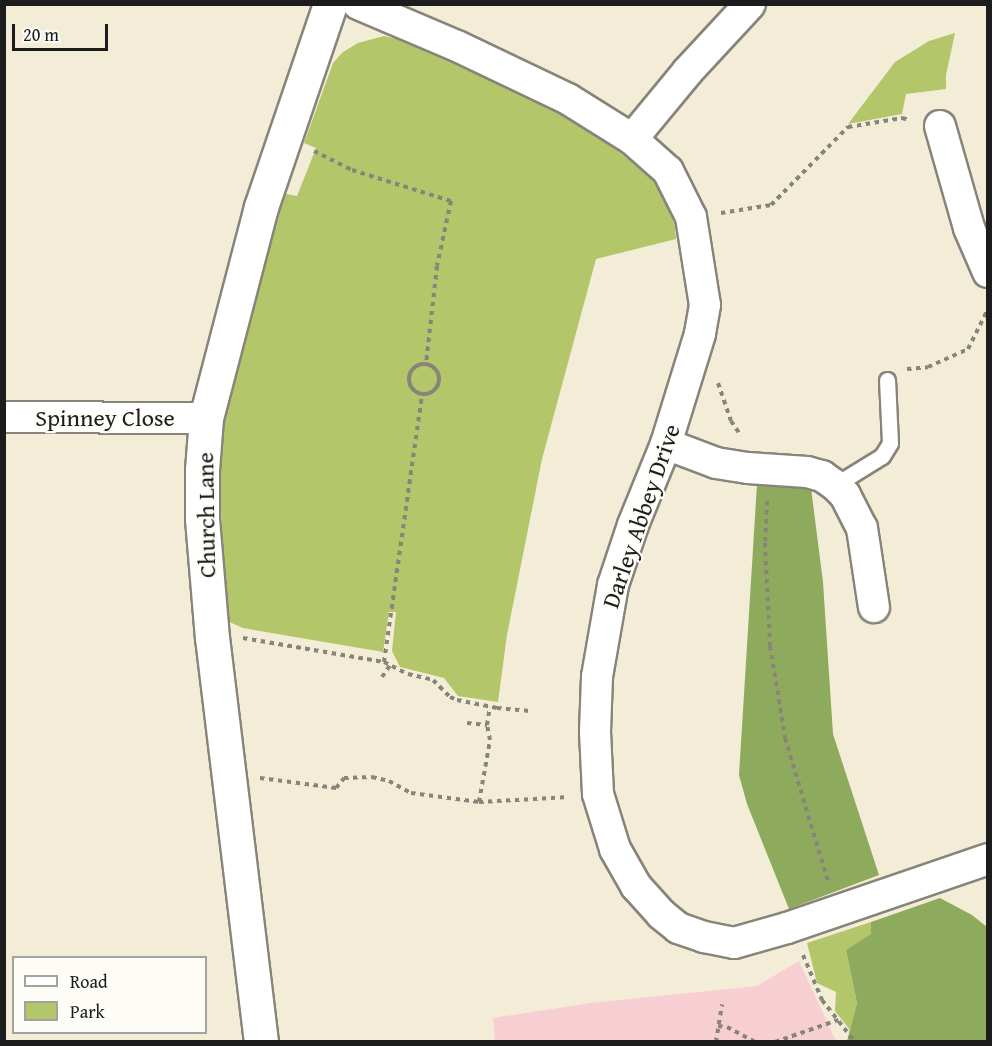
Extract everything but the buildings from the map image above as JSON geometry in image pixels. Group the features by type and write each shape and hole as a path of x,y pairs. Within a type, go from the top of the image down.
{"street":[{"name":"Church Lane","path":"261,1041 212,638 201,519 206,418 261,207 330,4"},
{"name":"Darley Abbey Drive","path":"358,4 458,46 568,99 632,139 668,171 691,217 705,305 694,355 666,444 619,565 604,630 597,688 598,794 607,827 627,870 648,900 678,928 704,937 734,943 796,925 987,859"},
{"path":"632,139 688,71 750,4"},
{"path":"940,126 969,228 987,272"},
{"name":"Spinney Close","path":"4,417 206,418"},
{"path":"666,444 716,463 807,472 822,476 835,485 845,495 862,528 874,607"}],"lane":[{"path":"835,485 882,456 890,442 887,380"}],"path":[{"path":"691,217 771,205 848,127 902,118"},
{"path":"283,137 352,170 451,201 437,266 426,364"},
{"path":"887,380 890,370 928,367 968,349 987,309"},
{"path":"694,355 712,359 731,422 750,445 762,452 769,469 765,543 770,646 785,738 825,874"},
{"path":"422,394 433,390 438,383 438,374 426,364"},
{"path":"422,394 411,386 409,376 414,367 426,364"},
{"path":"384,662 422,394"},
{"path":"247,638 384,662 408,674 434,680 450,697 490,707 533,711"},
{"path":"382,677 390,665"},
{"path":"479,802 490,740 487,726 490,707"},
{"path":"467,723 487,726"},
{"path":"230,774 336,788 344,778 372,777 390,781 411,793 479,802 598,794"},
{"path":"796,925 804,961 822,1000 855,1041"},
{"path":"716,1041 722,1004"},
{"path":"775,1041 838,1020"},
{"path":"718,1026 727,1027 755,1041"}],"shaded area":[{"path":"799,961 836,1041 495,1041 493,1018 590,1003 757,986"}],"green space":[{"path":"955,33 946,75 946,89 906,94 902,114 848,124 895,62 929,41"},
{"path":"384,36 419,44 569,115 604,139 650,178 662,192 675,226 676,239 596,259 542,459 507,635 498,702 458,696 444,678 400,667 392,651 396,612 389,612 383,652 243,628 227,621 219,473 220,434 225,400 281,193 297,196 316,148 304,143 333,63 343,52 358,43"},
{"path":"757,484 811,488 823,582 833,734 879,875 789,909 747,804 739,775"},
{"path":"940,898 972,915 987,927 987,1041 847,1041 857,1003 846,950 871,934 871,922"},
{"path":"871,922 872,934 846,950 857,1003 850,1030 835,1011 836,992 817,983 807,943"}]}
